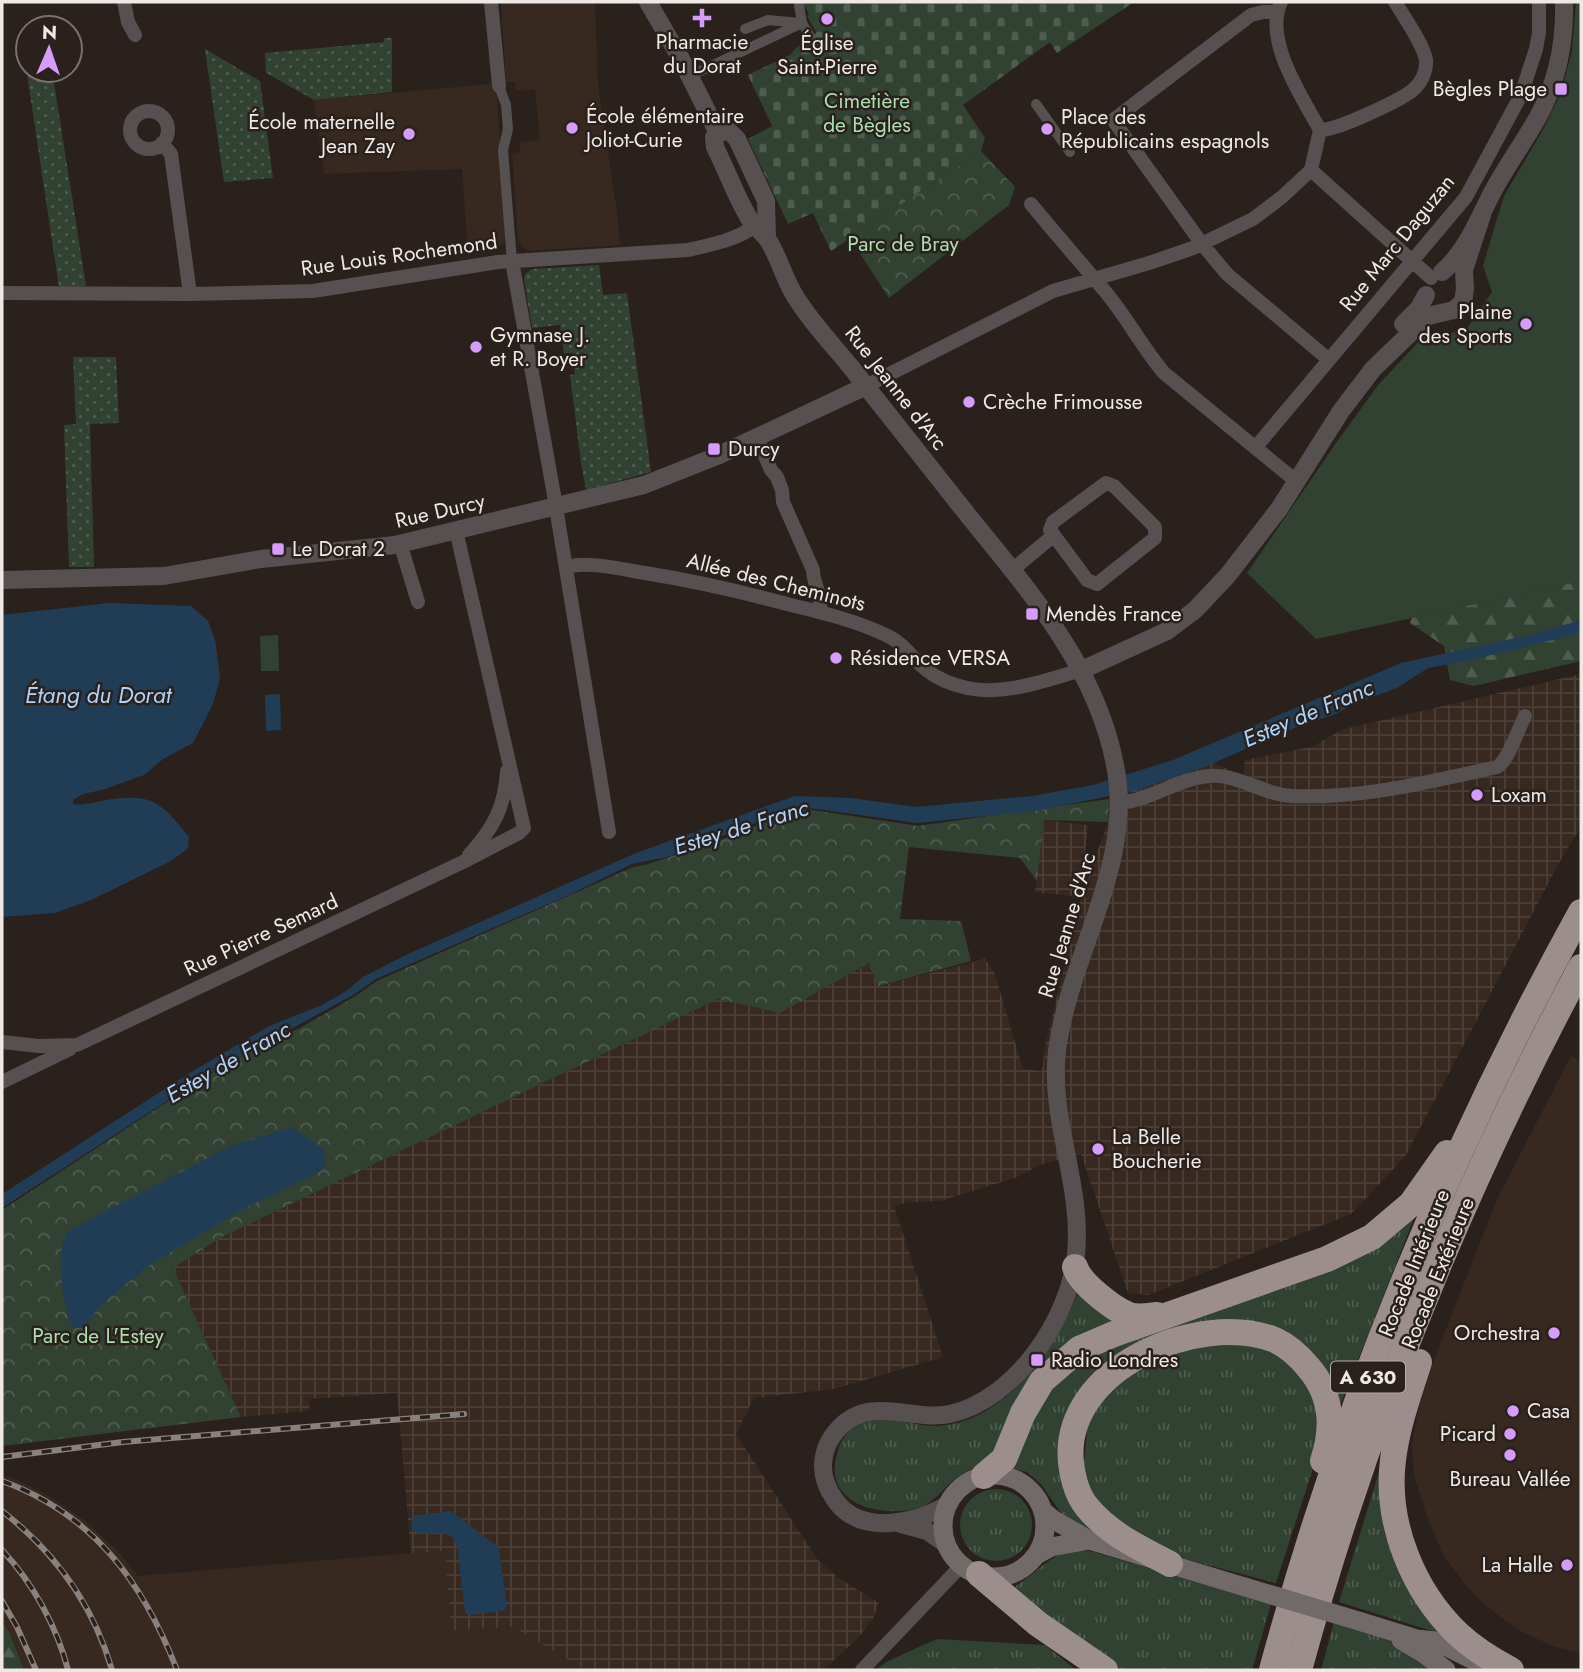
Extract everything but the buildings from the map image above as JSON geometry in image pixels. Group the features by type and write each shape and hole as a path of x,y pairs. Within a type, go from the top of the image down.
{"highway":[{"name":"Rocade Intérieure","path":"1272,1670 1307,1550 1399,1292 1500,1098 1581,912"},
{"name":"Rocade Extérieure","path":"1299,1670 1366,1455 1500,1098 1581,967"},
{"path":"984,1476 1004,1459 1031,1396 1058,1366 1091,1343 1327,1259 1372,1237 1411,1204 1500,1098"},
{"path":"1500,1098 1480,1203 1438,1306 1405,1406 1393,1462 1392,1488 1395,1515 1406,1558 1430,1601 1459,1635 1492,1660 1511,1670"},
{"path":"1075,1267 1081,1279 1128,1315 1139,1317 1169,1314"},
{"path":"1170,1564 1114,1532 1086,1505 1077,1490 1070,1453 1073,1427 1083,1405 1101,1383 1159,1346 1190,1336 1225,1332 1255,1335 1277,1341 1297,1354 1316,1376 1326,1399 1330,1430 1329,1445 1259,1670"},
{"path":"1311,1670 1342,1560 1344,1521"},
{"path":"970,1569 1038,1624 1105,1670"}],"main road":[{"path":"999,1475 1020,1482 1037,1497 1043,1511 1046,1526 1036,1555 1025,1567 1011,1574 995,1577 970,1569 947,1545 944,1517 948,1504 957,1491 984,1476 999,1475"},
{"path":"1043,1511 1089,1540 1417,1639 1436,1641 1492,1670"},
{"path":"1036,1555 1065,1543 1089,1540"},
{"path":"1362,1622 1411,1645 1446,1670"},
{"path":"1417,1639 1471,1670"}],"street":[{"path":"124,2 128,22 135,35"},
{"path":"491,2 499,86 506,105 508,129 503,150 512,261 609,832"},
{"name":"Rue Jeanne d'Arc","path":"648,2 690,76 717,131 714,137 715,147 795,297 1012,570 1060,635 1082,670 1107,734 1117,775 1118,799 1111,864 1067,1000 1056,1057 1058,1117 1078,1227 1075,1267 1066,1301 1040,1347 1014,1377 993,1393 972,1406 938,1416 887,1410 858,1414 844,1422 833,1434 826,1450 823,1465 825,1481 840,1507 865,1521 895,1523 928,1531 947,1545"},
{"path":"1320,130 1328,131 1351,122 1413,90 1422,78 1426,68 1423,50 1395,2"},
{"name":"Rue Marc Daguzan","path":"1255,448 1465,197 1514,109 1536,48 1539,2"},
{"path":"1082,670 1176,625 1214,591 1279,509 1293,479 1356,377 1415,312 1433,282 1456,260 1505,170 1539,116 1552,87 1563,34 1564,2"},
{"path":"799,5 802,23 811,38"},
{"path":"866,386 1044,295 1202,244 1253,219 1282,197 1311,170 1320,130 1286,66 1277,32 1278,7 1251,15 1113,120 1202,244 1227,274 1328,359"},
{"path":"744,29 768,20 802,23"},
{"path":"690,76 802,23"},
{"path":"1036,104 1070,152"},
{"path":"162,143 171,154 190,294"},
{"path":"1311,170 1433,282"},
{"path":"1031,204 1104,290 1164,373 1293,479"},
{"path":"1293,479 1373,369 1427,316 1459,307 1465,296 1465,264 1482,215"},
{"name":"Rue Louis Rochemond","path":"2,293 190,294 313,291 512,261 688,250 715,244 747,232 761,232"},
{"path":"1433,282 1455,274 1464,283"},
{"path":"1433,282 1430,305 1441,311"},
{"name":"Rue Durcy","path":"2,580 153,577 261,559 359,550 400,543 556,508 644,485 757,437 866,386"},
{"path":"757,437 771,470 777,477 783,502 813,570 813,578 822,602 819,612"},
{"path":"1106,483 1114,486 1155,527 1157,534 1097,584 1087,580 1053,536 1050,530 1053,522 1106,483"},
{"name":"Rue Pierre Semard","path":"2,1082 463,862 524,828 456,530"},
{"path":"1012,570 1053,536"},
{"path":"400,543 418,602"},
{"name":"Allée des Cheminots","path":"566,567 609,567 689,580 819,612 871,628 897,640 928,672 968,688 1015,688 1082,670"},
{"path":"1118,799 1146,798 1204,776 1224,777 1282,795 1334,796 1395,789 1497,767 1508,757 1512,741 1525,716"},
{"name":"Rue Pierre Semard","path":"463,862 488,835 497,816 503,800 508,755"},
{"name":"Rue Pierre Semard","path":"2,1042 39,1046 77,1045"},
{"name":"Rue Jeanne d'Arc","path":"895,1523 926,1516 948,1504"},
{"path":"862,1670 970,1569"}],"shaded area":[{"name":"École élémentaire Joliot-Curie","path":"501,2 595,2 598,84 620,245 527,251 518,241 512,153 520,152 519,142 540,140 535,90 516,91 515,82 506,82"},
{"name":"École maternelle Jean Zay","path":"490,84 497,95 506,240 494,250 468,254 462,169 324,174 314,100"},
{"path":"1581,674 1581,826 1405,1157 1351,1214 1148,1295 1128,1293 1081,1154 1039,1165 1018,1177 940,1201 910,1202 894,1206 943,1357 834,1389 754,1398 736,1434 818,1560 837,1577 879,1603 872,1621 856,1640 823,1670 585,1670 513,1627 454,1630 450,1618 445,1551 411,1553 397,1393 310,1399 309,1411 241,1417 173,1268 222,1237 718,999 780,1013 869,963 879,986 985,959 995,974 1023,1069 1042,1071 1045,1047 1080,900 1108,822 1109,799 1213,763 1243,775 1245,760 1311,747 1344,729"},
{"path":"1044,820 1088,825 1080,897 1035,892"},
{"path":"1571,1056 1581,1061 1581,1653 1555,1647 1520,1631 1487,1607 1463,1582 1442,1553 1426,1514 1414,1475 1412,1444 1419,1406 1432,1365 1497,1199"},
{"path":"2,1475 47,1495 84,1520 117,1550 138,1576 445,1550 450,1618 454,1630 513,1627 585,1670 24,1670 9,1632 2,1622"}],"green space":[{"name":"Cimetière de Bègles","path":"794,2 1134,2 1057,53 1050,42 963,105 985,138 981,151 831,251 813,213 788,224 748,139 772,126 748,75 791,54 816,32 805,6 794,5"},
{"name":"Plaine des Sports","path":"1576,2 1581,2 1581,581 1316,639 1247,573 1379,384 1423,337 1465,331 1492,292 1483,266 1504,196 1544,128 1561,92 1572,51"},
{"path":"384,38 392,38 392,92 314,100 266,73 265,53 384,42"},
{"path":"205,49 260,81 273,178 224,182"},
{"path":"28,84 54,84 86,286 59,287"},
{"name":"Parc de Bray","path":"981,151 1015,187 1009,205 889,298 850,238"},
{"path":"599,265 603,295 627,293 651,472 586,490 570,375 575,374 572,353 564,353 560,325 532,328 524,280 525,274 532,269"},
{"path":"73,357 116,357 119,423 90,424 94,567 69,567 64,425 76,424"},
{"path":"1581,565 1581,661 1474,686 1450,680 1444,646 1410,623 1417,603"},
{"path":"278,635 279,671 261,671 260,636"},
{"name":"Parc de L'Estey","path":"1109,799 1108,822 1044,820 1037,881 1020,858 909,847 900,919 961,921 971,961 878,986 869,963 780,1013 718,999 222,1237 173,1268 241,1417 2,1446 2,1210 205,1077 256,1048 300,1028 377,981 633,867 718,841 788,813 806,809 918,826"},
{"path":"1418,1208 1338,1411 1285,1335 1133,1349 1065,1461 1116,1537 1080,1526 1063,1516 1041,1484 1027,1472 1004,1466 1061,1368"},
{"path":"1081,1285 1134,1321 1079,1344 989,1462 960,1475 932,1501 914,1509 885,1511 870,1508 846,1495 838,1485 835,1471 839,1448 849,1431 859,1424 880,1419 936,1426 961,1422 985,1411 1007,1396 1044,1355 1059,1332"},
{"path":"1225,1339 1280,1350 1314,1388 1318,1453 1276,1583 1185,1559 1153,1545 1100,1507 1083,1477 1088,1417 1106,1392 1158,1355"},
{"path":"1396,1417 1389,1491 1458,1639 1339,1602"},
{"path":"996,1489 1016,1495 1026,1505 1032,1525 1026,1545 1016,1555 996,1561 976,1555 966,1545 960,1525 966,1505 976,1495"},
{"path":"1074,1549 1090,1551 1271,1604 1252,1670 1118,1670 1059,1631 1014,1587 1050,1560"},
{"path":"2,1622 9,1632 24,1670 2,1670"},
{"path":"1334,1622 1375,1634 1397,1644 1436,1670 1321,1670"},
{"path":"937,1639 1045,1645 1076,1670 876,1670 888,1661"}],"water":[{"name":"Étang du Dorat","path":"110,603 191,606 208,621 215,640 220,678 213,704 193,743 163,759 144,775 83,794 73,800 73,804 122,798 146,799 171,815 189,837 188,849 169,862 91,900 55,913 2,917 2,615"},
{"name":"Estey de Franc","path":"1581,620 1581,633 1428,668 1397,688 1354,704 1336,714 1301,725 1204,767 1134,791 1036,811 917,823 806,808 787,811 667,857 632,864 571,894 376,979 353,995 207,1075 2,1208 2,1194 188,1074 269,1026 322,1005 348,990 363,977 408,954 636,853 795,796 851,798 916,807 1032,796 1093,785 1173,760 1401,663 1530,635"},
{"path":"280,694 281,730 266,731 265,695"},
{"path":"292,1127 323,1149 326,1164 321,1171 243,1209 151,1264 99,1306 84,1329 73,1327 61,1276 62,1245 68,1231 231,1146"},
{"path":"451,1511 499,1548 507,1606 504,1611 469,1615 465,1613 457,1545 443,1533 425,1534 412,1531 413,1516"}],"railway":[{"path":"2,1457 123,1442 464,1414"},
{"path":"2,1481 63,1512 111,1555 148,1608 177,1670"},
{"path":"2,1511 39,1544 70,1582 94,1623 112,1670"},
{"path":"2,1550 34,1591 57,1638 68,1670"},
{"path":"2,1601 36,1670"}],"place":[{"name":"Pharmacie du Dorat","path":"702,18"},
{"name":"Église Saint-Pierre","path":"827,19"},
{"name":"Bègles Plage","path":"1561,89"},
{"name":"École élémentaire Joliot-Curie","path":"572,128"},
{"name":"Place des Républicains espagnols","path":"1047,129"},
{"name":"École maternelle Jean Zay","path":"409,134"},
{"name":"Plaine des Sports","path":"1526,324"},
{"name":"Gymnase J. et R. Boyer","path":"476,347"},
{"name":"Crèche Frimousse","path":"969,402"},
{"name":"Durcy","path":"714,449"},
{"name":"Le Dorat 2","path":"278,549"},
{"name":"Mendès France","path":"1032,614"},
{"name":"Résidence VERSA","path":"836,658"},
{"name":"Loxam","path":"1477,795"},
{"name":"La Belle Boucherie","path":"1098,1149"},
{"name":"Orchestra","path":"1554,1333"},
{"name":"Radio Londres","path":"1037,1360"},
{"name":"Casa","path":"1513,1411"},
{"name":"Picard","path":"1510,1434"},
{"name":"Bureau Vallée","path":"1510,1455"},
{"name":"La Halle","path":"1567,1565"}]}
